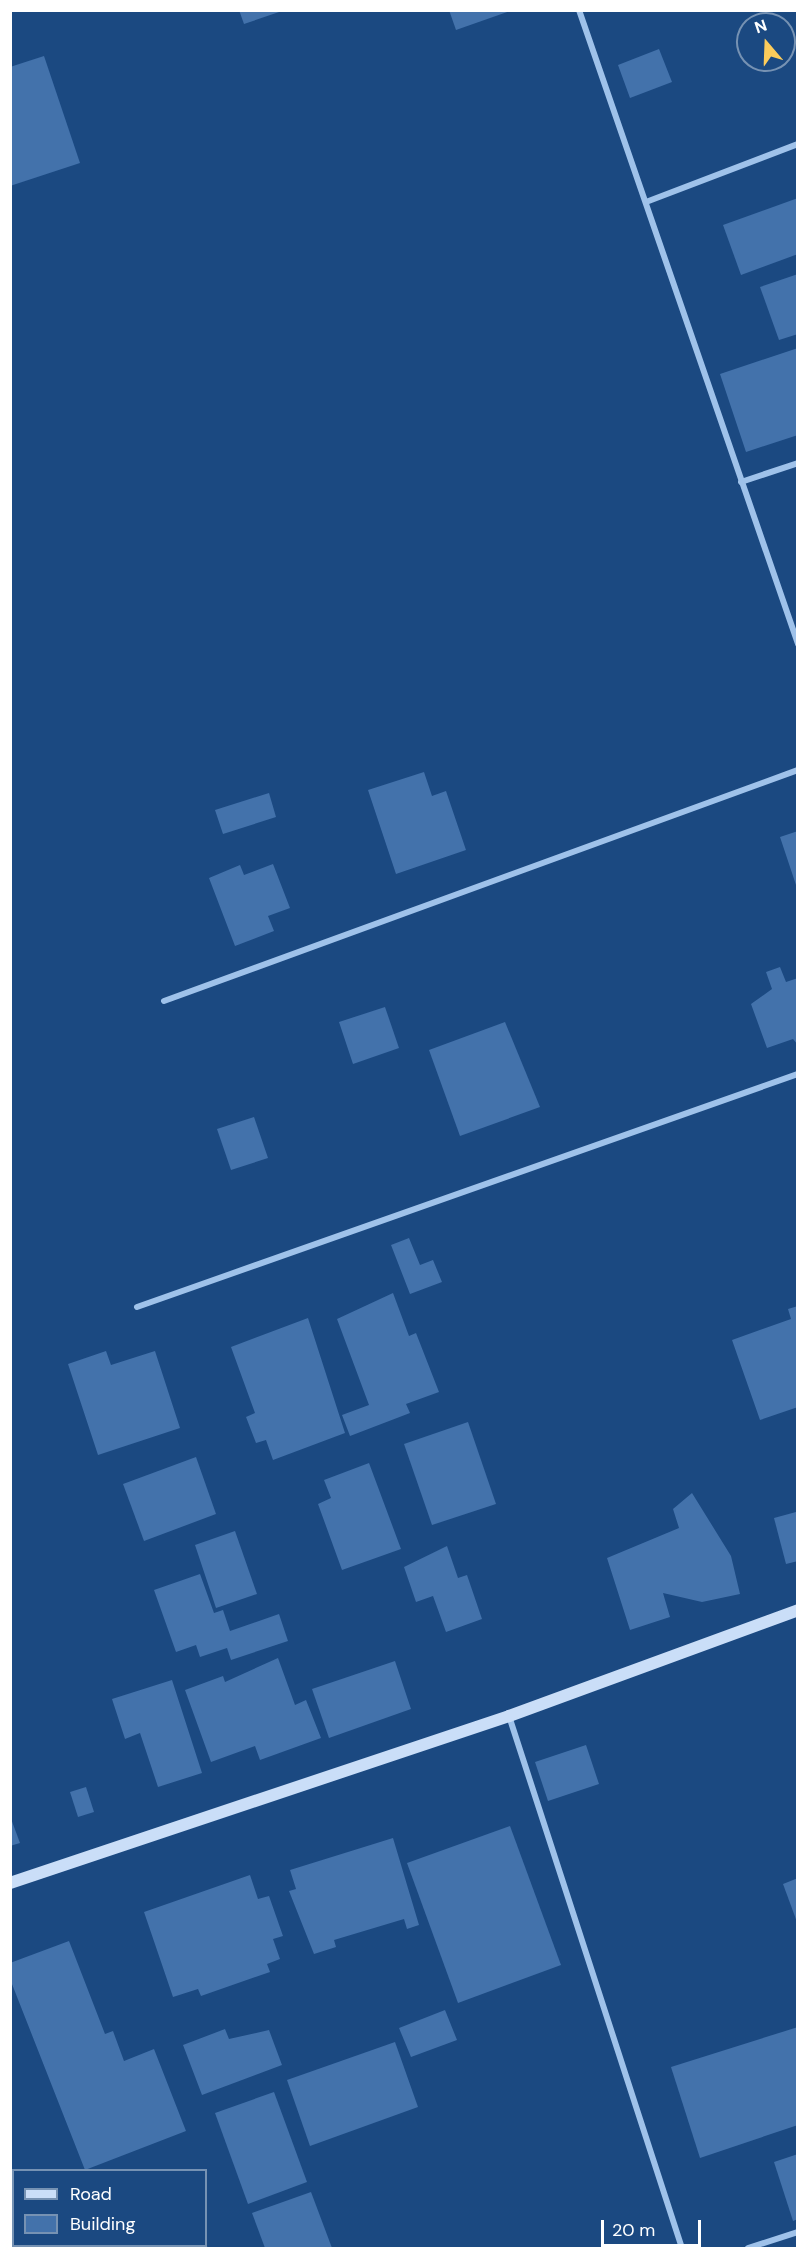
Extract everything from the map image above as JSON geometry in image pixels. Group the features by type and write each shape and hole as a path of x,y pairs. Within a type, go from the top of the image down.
{"main road":[{"path":"10,1883 509,1716 798,1611"}],"street":[{"path":"579,10 798,644"},
{"path":"646,202 798,144"},
{"path":"741,482 798,463"},
{"path":"164,1001 798,770"},
{"path":"137,1307 798,1074"},
{"path":"509,1716 682,2248"},
{"path":"748,2248 798,2232"}],"building":[{"path":"239,10 282,10 282,11 244,24"},
{"path":"449,10 510,10 510,11 456,30"},
{"path":"659,49 672,82 630,98 618,65"},
{"path":"44,56 80,163 10,186 10,67"},
{"path":"798,198 798,254 741,275 723,225"},
{"path":"798,274 798,334 779,340 760,287"},
{"path":"798,348 798,435 746,452 720,374"},
{"path":"424,772 432,796 446,791 466,850 396,874 368,790"},
{"path":"269,793 276,817 223,834 215,810"},
{"path":"798,831 798,888 797,888 780,837"},
{"path":"273,864 290,908 268,916 274,931 235,946 209,878 240,865 244,875"},
{"path":"780,967 786,982 798,978 798,1045 793,1039 767,1048 751,1004 772,989 766,972"},
{"path":"385,1007 399,1048 353,1064 339,1022"},
{"path":"505,1022 540,1107 460,1136 429,1050"},
{"path":"254,1117 268,1158 231,1170 217,1129"},
{"path":"409,1238 420,1265 433,1260 442,1282 410,1294 391,1245"},
{"path":"393,1293 409,1336 416,1333 439,1392 406,1404 410,1413 350,1436 342,1415 369,1405 337,1319"},
{"path":"798,1306 798,1407 760,1420 732,1340 791,1319 788,1309"},
{"path":"308,1318 345,1433 273,1460 266,1440 256,1443 246,1417 255,1413 231,1347"},
{"path":"106,1351 111,1365 155,1351 180,1428 98,1455 68,1364"},
{"path":"468,1422 496,1504 432,1525 404,1444"},
{"path":"196,1457 216,1514 144,1541 123,1484"},
{"path":"369,1463 401,1549 342,1570 318,1504 331,1498 324,1480"},
{"path":"692,1493 731,1556 740,1594 702,1602 663,1593 670,1617 630,1630 607,1558 679,1528 673,1509"},
{"path":"796,1512 798,1561 786,1564 774,1518"},
{"path":"235,1531 257,1594 216,1608 195,1545"},
{"path":"447,1546 458,1578 467,1575 482,1619 446,1632 433,1596 416,1602 404,1567"},
{"path":"200,1574 214,1613 223,1610 230,1631 279,1614 288,1641 231,1660 227,1648 200,1657 196,1645 176,1652 154,1590"},
{"path":"278,1658 295,1705 306,1700 321,1738 260,1760 255,1746 211,1762 185,1690 223,1676 225,1682"},
{"path":"395,1661 411,1709 329,1738 312,1689"},
{"path":"172,1680 202,1773 158,1787 140,1733 125,1739 112,1699"},
{"path":"586,1745 599,1784 548,1801 535,1762"},
{"path":"86,1787 94,1812 78,1817 70,1792"},
{"path":"10,1816 20,1843 10,1846"},
{"path":"510,1826 561,1965 458,2003 407,1863"},
{"path":"393,1838 419,1925 407,1929 404,1919 334,1940 336,1947 314,1954 289,1891 296,1889 290,1870"},
{"path":"250,1875 258,1899 269,1896 283,1936 273,1939 280,1959 267,1964 270,1972 201,1996 198,1989 173,1997 144,1912"},
{"path":"798,1878 798,1922 797,1922 783,1884"},
{"path":"69,1941 105,2034 113,2031 124,2061 154,2049 186,2131 85,2169 10,1979 10,1963"},
{"path":"445,2010 457,2040 411,2057 399,2028"},
{"path":"798,2027 798,2125 700,2158 671,2067"},
{"path":"225,2029 229,2039 269,2030 282,2065 202,2095 183,2045"},
{"path":"395,2042 418,2107 310,2146 287,2080"},
{"path":"274,2092 307,2182 248,2204 215,2113"},
{"path":"798,2154 798,2219 793,2221 774,2162"},
{"path":"311,2192 332,2248 265,2248 252,2213"},
{"path":"207,2246 208,2248 131,2248"}]}
